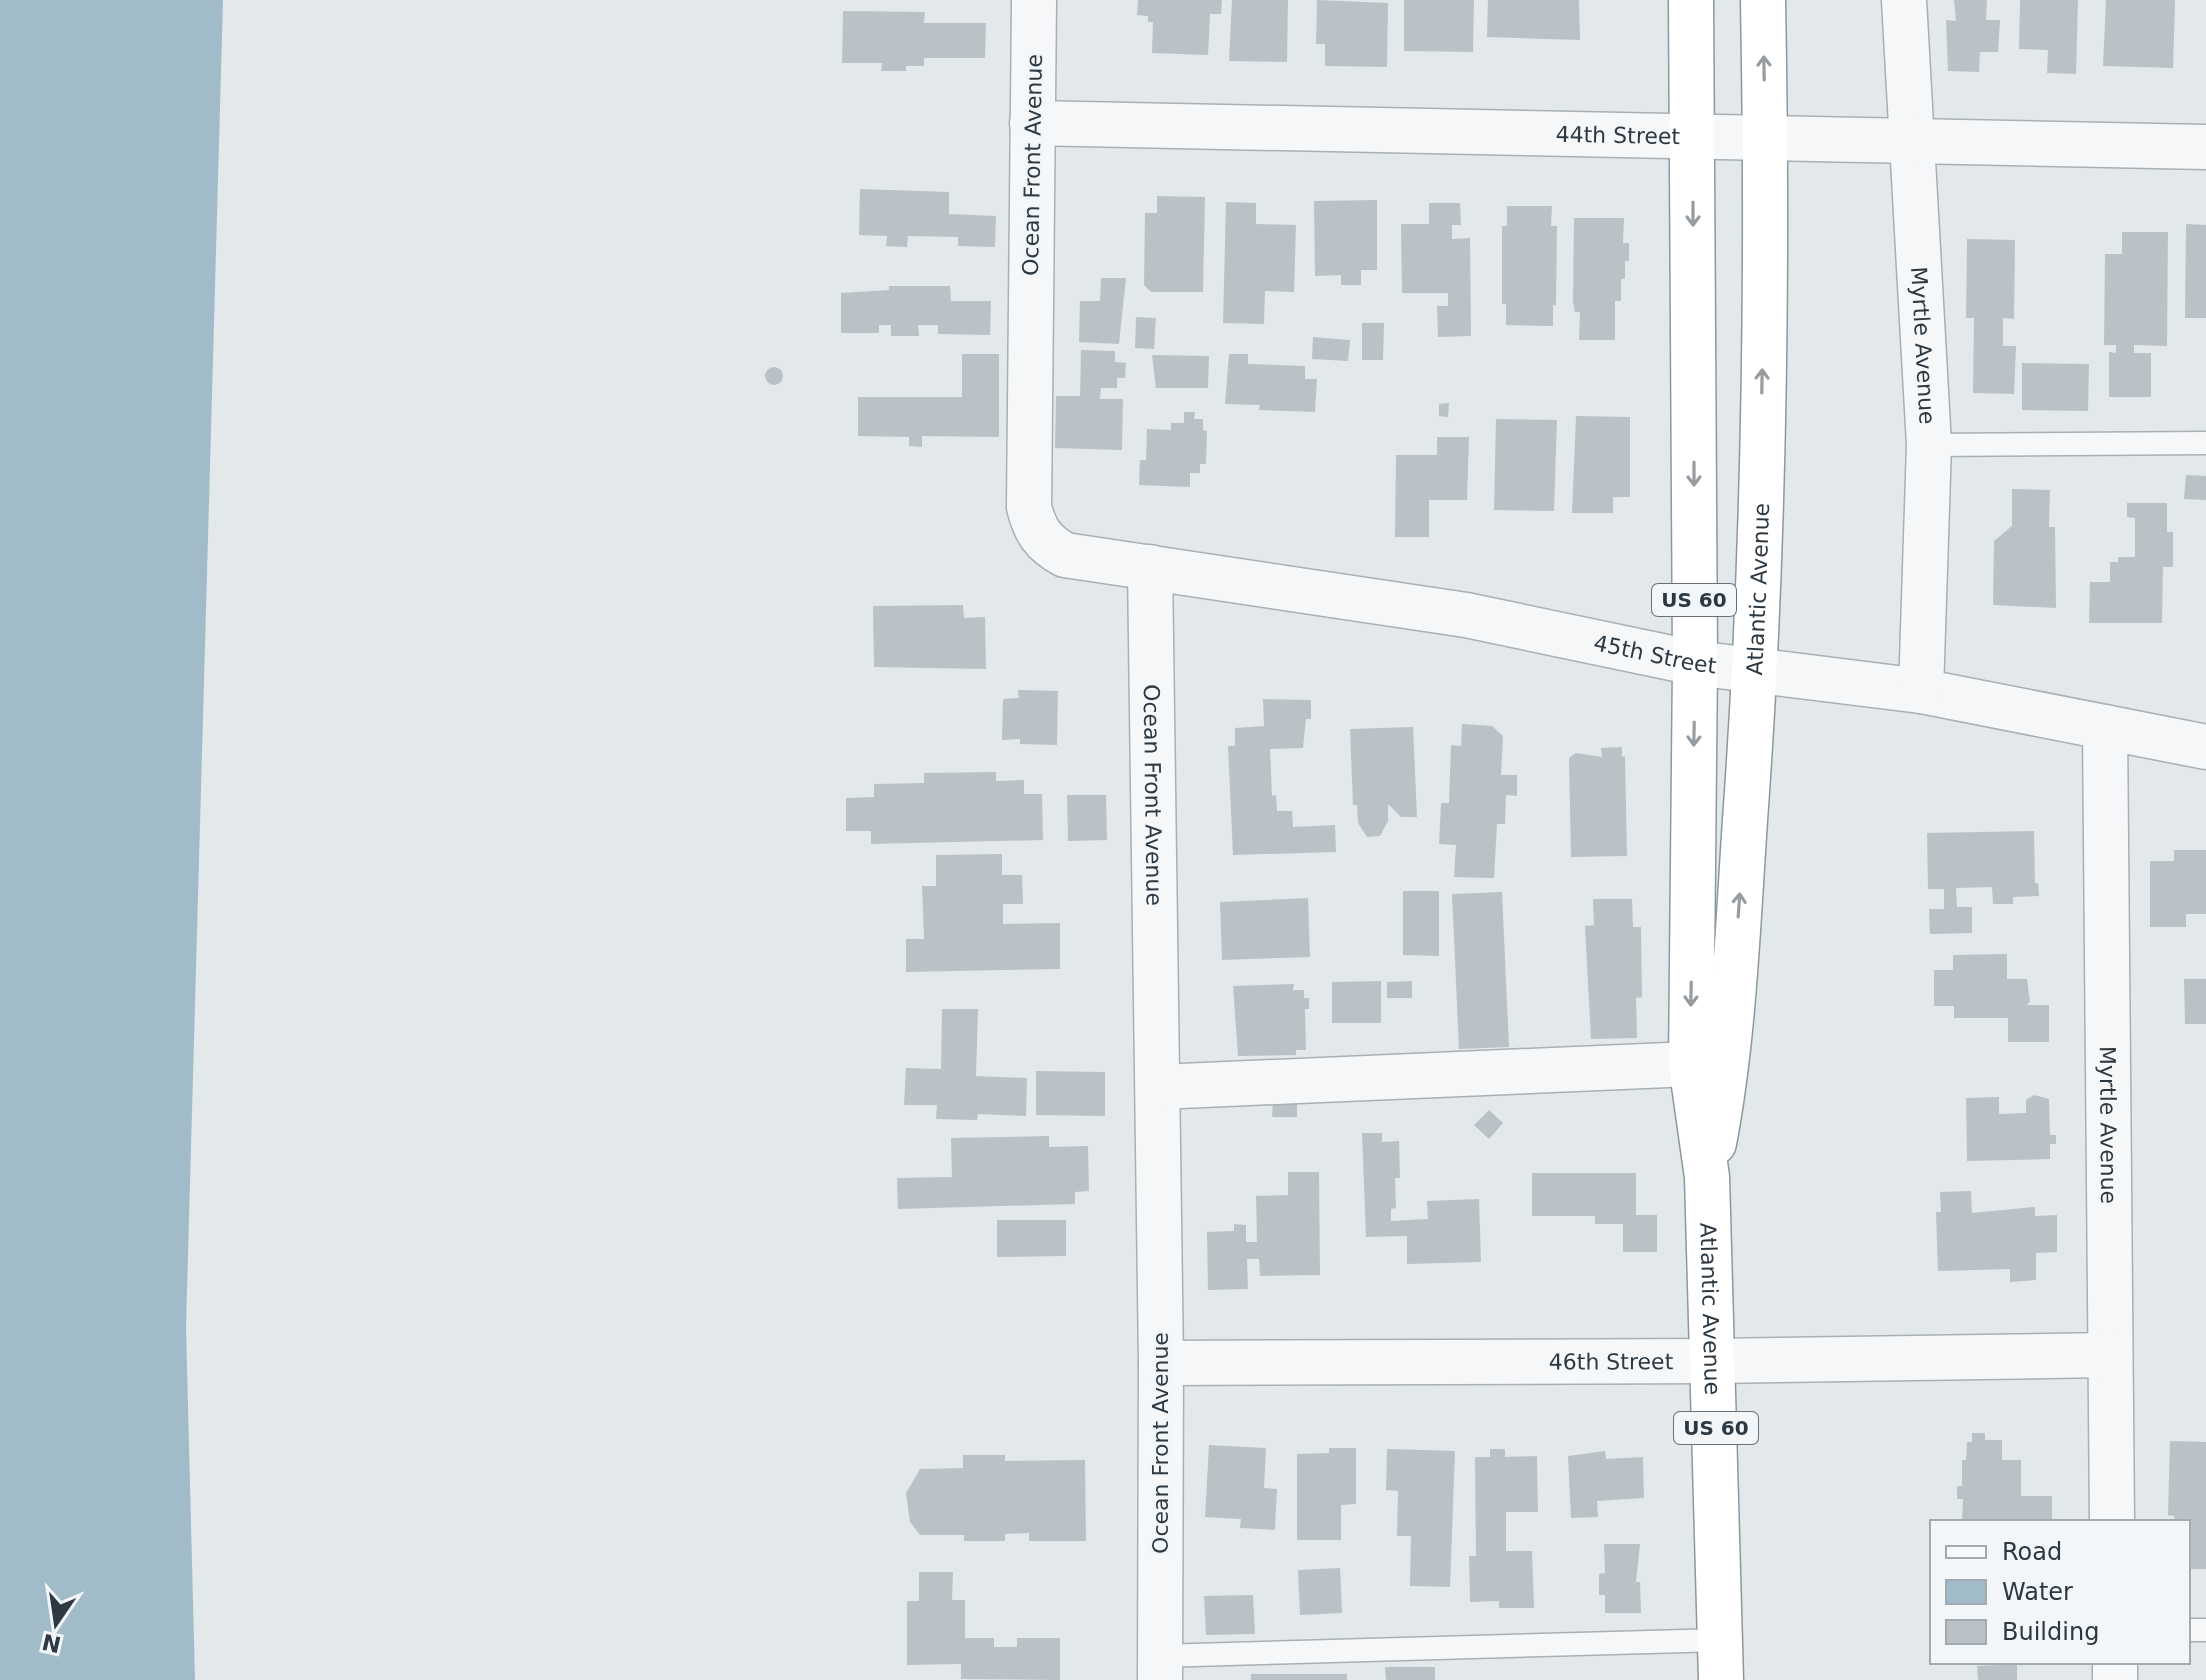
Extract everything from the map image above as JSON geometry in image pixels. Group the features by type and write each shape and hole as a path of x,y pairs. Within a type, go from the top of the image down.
{"highway":[{"name":"Atlantic Avenue","path":"1691,0 1695,663 1691,1064 1707,1177 1720,1660"},
{"name":"Atlantic Avenue","path":"1707,1177 1728,1066 1756,668 1765,137 1763,0"}],"street":[{"name":"Ocean Front Avenue","path":"1034,0 1029,507 1034,528 1047,545 1065,555 1150,567 1161,1363 1160,1668"},
{"name":"Myrtle Avenue","path":"1904,0 1929,445 1921,691"},
{"name":"44th Street","path":"1032,123 2206,147"},
{"name":"45th Street","path":"1150,567 1466,615 1695,663 1756,668 1921,691 2206,747"},
{"name":"Myrtle Avenue","path":"2105,727 2112,1520"},
{"path":"1158,1087 1691,1064"},
{"name":"46th Street","path":"1161,1363 1714,1361 2109,1355"}],"lane":[{"path":"1929,445 2206,443"},
{"path":"1160,1668 1720,1660"}],"water":[{"path":"0,0 223,0 186,1327 195,1680 0,1680"}],"building":[{"path":"1138,0 1222,0 1221,14 1210,14 1208,55 1152,53 1153,22 1148,22 1148,16 1137,15"},
{"path":"1232,0 1288,0 1287,62 1229,61"},
{"path":"1317,0 1388,3 1387,67 1325,66 1325,44 1316,44"},
{"path":"1404,0 1474,0 1473,52 1404,51"},
{"path":"1488,0 1579,0 1580,40 1487,37"},
{"path":"1954,0 1987,0 1986,20 2000,20 1998,52 1980,52 1979,72 1948,71 1946,20 1956,21"},
{"path":"2020,0 2078,0 2076,74 2047,73 2048,50 2019,49"},
{"path":"2106,0 2175,0 2173,68 2103,66"},
{"path":"843,11 925,12 924,23 986,23 985,58 924,58 924,66 906,66 906,71 881,71 882,63 842,63"},
{"path":"860,189 949,192 949,214 996,216 995,247 958,246 958,237 908,236 907,247 886,246 887,236 859,235"},
{"path":"1157,196 1205,197 1203,292 1151,292 1144,285 1145,213 1157,213"},
{"path":"1377,200 1377,270 1361,270 1361,285 1341,285 1341,275 1315,276 1314,201"},
{"path":"1226,202 1256,203 1256,224 1296,225 1294,292 1265,291 1264,324 1223,323"},
{"path":"1429,203 1460,203 1461,225 1452,225 1452,239 1470,238 1471,336 1438,337 1437,306 1448,306 1448,293 1402,293 1401,224 1429,224"},
{"path":"1507,206 1552,206 1551,226 1557,226 1553,326 1506,325 1506,304 1502,304 1502,226 1507,226"},
{"path":"1574,218 1624,218 1623,243 1629,243 1629,261 1625,261 1625,279 1621,279 1621,301 1615,301 1615,340 1579,340 1580,312 1575,312 1573,301"},
{"path":"2186,224 2206,225 2206,318 2185,318"},
{"path":"2122,232 2168,232 2167,346 2134,345 2134,353 2151,353 2151,397 2109,397 2109,352 2116,353 2116,345 2104,345 2105,254 2122,254"},
{"path":"1967,239 2015,240 2014,319 2003,318 2003,346 2016,346 2014,394 1973,393 1974,318 1966,318"},
{"path":"1101,278 1126,278 1119,344 1079,342 1080,301 1100,301"},
{"path":"889,286 950,286 951,301 991,301 990,335 938,334 938,325 918,325 919,336 891,336 891,325 879,325 879,333 841,333 841,293 889,290"},
{"path":"1136,317 1156,318 1154,349 1135,348"},
{"path":"1362,323 1384,323 1383,360 1362,360"},
{"path":"1313,337 1350,340 1348,361 1312,359"},
{"path":"1081,350 1115,351 1115,362 1126,363 1125,378 1117,378 1117,388 1101,388 1100,399 1123,399 1122,450 1055,448 1056,396 1080,396"},
{"path":"962,354 999,354 999,437 922,436 922,447 909,446 909,437 858,436 858,397 962,397"},
{"path":"1229,354 1248,354 1248,364 1305,366 1305,379 1317,379 1315,412 1259,410 1260,405 1225,404"},
{"path":"1152,355 1209,356 1208,388 1156,388"},
{"path":"2022,363 2089,364 2088,411 2022,410"},
{"path":"774,367 783,376 774,385 765,376"},
{"path":"1449,403 1448,417 1439,416 1439,404"},
{"path":"1184,412 1195,412 1194,419 1203,419 1203,430 1207,431 1206,464 1200,464 1200,473 1190,473 1190,487 1139,485 1140,460 1146,460 1147,429 1171,430 1171,423 1184,423"},
{"path":"1576,416 1630,417 1630,497 1613,497 1613,513 1572,513"},
{"path":"1496,419 1557,420 1554,511 1494,510"},
{"path":"1437,437 1469,437 1467,500 1429,500 1429,537 1395,537 1396,455 1437,455"},
{"path":"2186,475 2206,476 2206,500 2184,499"},
{"path":"2012,489 2050,490 2049,527 2055,527 2056,608 1993,605 1994,541 2012,526"},
{"path":"2127,503 2167,503 2167,532 2173,532 2173,567 2163,567 2162,623 2089,623 2090,582 2110,582 2110,562 2118,562 2118,557 2135,557 2135,518 2127,517"},
{"path":"963,605 964,618 985,617 986,669 874,667 873,606"},
{"path":"1018,690 1058,691 1057,745 1020,744 1020,739 1002,740 1003,699 1019,698"},
{"path":"1263,699 1311,700 1311,719 1306,719 1303,748 1270,749 1272,796 1276,795 1277,811 1292,811 1293,827 1335,825 1336,852 1233,855 1228,746 1235,746 1235,728 1264,726"},
{"path":"1462,724 1492,726 1503,736 1501,775 1517,775 1517,796 1506,795 1505,824 1497,824 1494,878 1454,877 1456,845 1439,844 1441,803 1449,803 1451,745 1461,746"},
{"path":"1413,727 1417,817 1401,817 1388,804 1388,821 1380,836 1367,837 1358,823 1357,805 1353,805 1350,729"},
{"path":"1622,747 1622,757 1625,756 1627,856 1571,857 1569,758 1576,753 1602,757 1601,748"},
{"path":"996,772 996,781 1024,780 1024,794 1042,794 1043,840 871,844 871,831 846,831 846,798 874,797 874,784 924,783 924,773"},
{"path":"1067,795 1106,795 1107,840 1068,841"},
{"path":"2034,831 2035,883 2038,883 2039,896 2013,897 2013,904 1993,904 1992,887 1956,888 1957,907 1972,907 1972,933 1930,934 1929,909 1944,909 1944,889 1928,889 1927,833"},
{"path":"2174,850 2206,850 2206,914 2186,914 2186,927 2150,927 2150,861 2174,861"},
{"path":"1002,854 1002,875 1022,875 1023,904 1003,904 1003,924 1060,923 1060,969 906,972 906,939 924,939 922,886 936,886 936,855"},
{"path":"1403,891 1439,891 1439,956 1403,955"},
{"path":"1502,892 1509,1047 1459,1049 1452,894"},
{"path":"1308,898 1310,957 1222,960 1220,902"},
{"path":"1593,899 1632,899 1633,927 1641,927 1642,997 1636,998 1637,1038 1591,1039 1585,926 1594,925"},
{"path":"2007,954 2007,979 2027,979 2030,1002 2026,1005 2049,1005 2049,1042 2008,1042 2008,1018 1954,1018 1954,1006 1934,1006 1934,970 1953,970 1953,955"},
{"path":"2184,979 2206,979 2206,1024 2185,1024"},
{"path":"1381,981 1381,1023 1332,1023 1332,982"},
{"path":"1412,981 1412,998 1387,998 1387,982"},
{"path":"1294,984 1293,990 1304,990 1304,998 1309,998 1309,1009 1305,1009 1306,1050 1296,1050 1296,1055 1238,1056 1233,986"},
{"path":"942,1009 978,1009 976,1076 1027,1078 1026,1116 978,1114 977,1120 936,1119 937,1105 904,1105 906,1068 941,1069"},
{"path":"1036,1071 1105,1072 1105,1116 1036,1115"},
{"path":"2034,1095 2049,1099 2050,1135 2056,1135 2056,1144 2050,1144 2050,1159 1967,1161 1966,1098 1999,1097 1999,1114 2026,1113 2026,1100"},
{"path":"1273,1102 1297,1103 1297,1117 1272,1117"},
{"path":"1489,1110 1503,1123 1489,1139 1474,1125"},
{"path":"1362,1133 1382,1133 1382,1142 1399,1141 1400,1178 1395,1178 1396,1208 1391,1209 1391,1221 1428,1219 1427,1201 1479,1199 1481,1262 1407,1264 1407,1236 1366,1237"},
{"path":"1049,1136 1049,1147 1088,1146 1089,1191 1075,1192 1075,1204 898,1209 897,1178 952,1177 951,1138"},
{"path":"1288,1172 1319,1172 1320,1275 1260,1276 1259,1259 1247,1259 1248,1289 1208,1290 1207,1232 1234,1231 1234,1224 1246,1225 1246,1242 1257,1242 1256,1196 1288,1195"},
{"path":"1532,1173 1636,1173 1636,1215 1657,1215 1657,1252 1623,1252 1623,1224 1595,1224 1595,1216 1532,1216"},
{"path":"1971,1191 1972,1213 2035,1207 2035,1216 2057,1215 2057,1252 2036,1253 2036,1280 2010,1282 2010,1269 1938,1271 1936,1212 1941,1212 1940,1192"},
{"path":"997,1220 1066,1220 1066,1256 997,1257"},
{"path":"1972,1433 1985,1433 1985,1440 2002,1440 2002,1460 2021,1460 2021,1496 2052,1496 2052,1520 1962,1520 1963,1499 1957,1499 1957,1486 1962,1486 1962,1460 1966,1460 1967,1442 1972,1442"},
{"path":"2170,1441 2206,1442 2206,1569 2190,1569 2190,1520 2175,1520 2174,1516 2168,1515"},
{"path":"1209,1445 1266,1448 1264,1488 1277,1489 1275,1530 1240,1528 1241,1519 1205,1517"},
{"path":"1329,1448 1356,1448 1356,1504 1341,1505 1341,1540 1297,1540 1297,1454 1329,1453"},
{"path":"1387,1449 1455,1451 1450,1587 1410,1586 1411,1536 1397,1536 1398,1491 1386,1490"},
{"path":"1490,1449 1505,1449 1505,1457 1537,1456 1538,1512 1506,1512 1506,1551 1532,1551 1534,1608 1499,1608 1499,1601 1470,1602 1469,1556 1476,1556 1475,1457 1490,1457"},
{"path":"1605,1451 1606,1459 1643,1457 1644,1498 1597,1501 1598,1517 1571,1518 1568,1456"},
{"path":"963,1455 1005,1455 1005,1461 1085,1460 1086,1541 1029,1541 1029,1533 1005,1534 1005,1541 964,1541 964,1535 920,1535 910,1522 906,1493 920,1469 963,1468"},
{"path":"1604,1544 1640,1544 1636,1582 1640,1582 1641,1613 1605,1613 1605,1595 1599,1595 1599,1574 1605,1573"},
{"path":"1340,1568 1342,1613 1300,1615 1298,1570"},
{"path":"919,1572 953,1572 952,1600 965,1600 965,1638 994,1638 994,1647 1017,1647 1017,1638 1060,1638 1060,1680 961,1679 961,1664 907,1665 907,1601 919,1601"},
{"path":"1253,1595 1255,1634 1206,1635 1204,1596"},
{"path":"2017,1664 2017,1680 1978,1680 1977,1666"},
{"path":"1385,1667 1435,1667 1435,1680 1386,1680"},
{"path":"1251,1674 1347,1674 1347,1680 1251,1680"}]}
